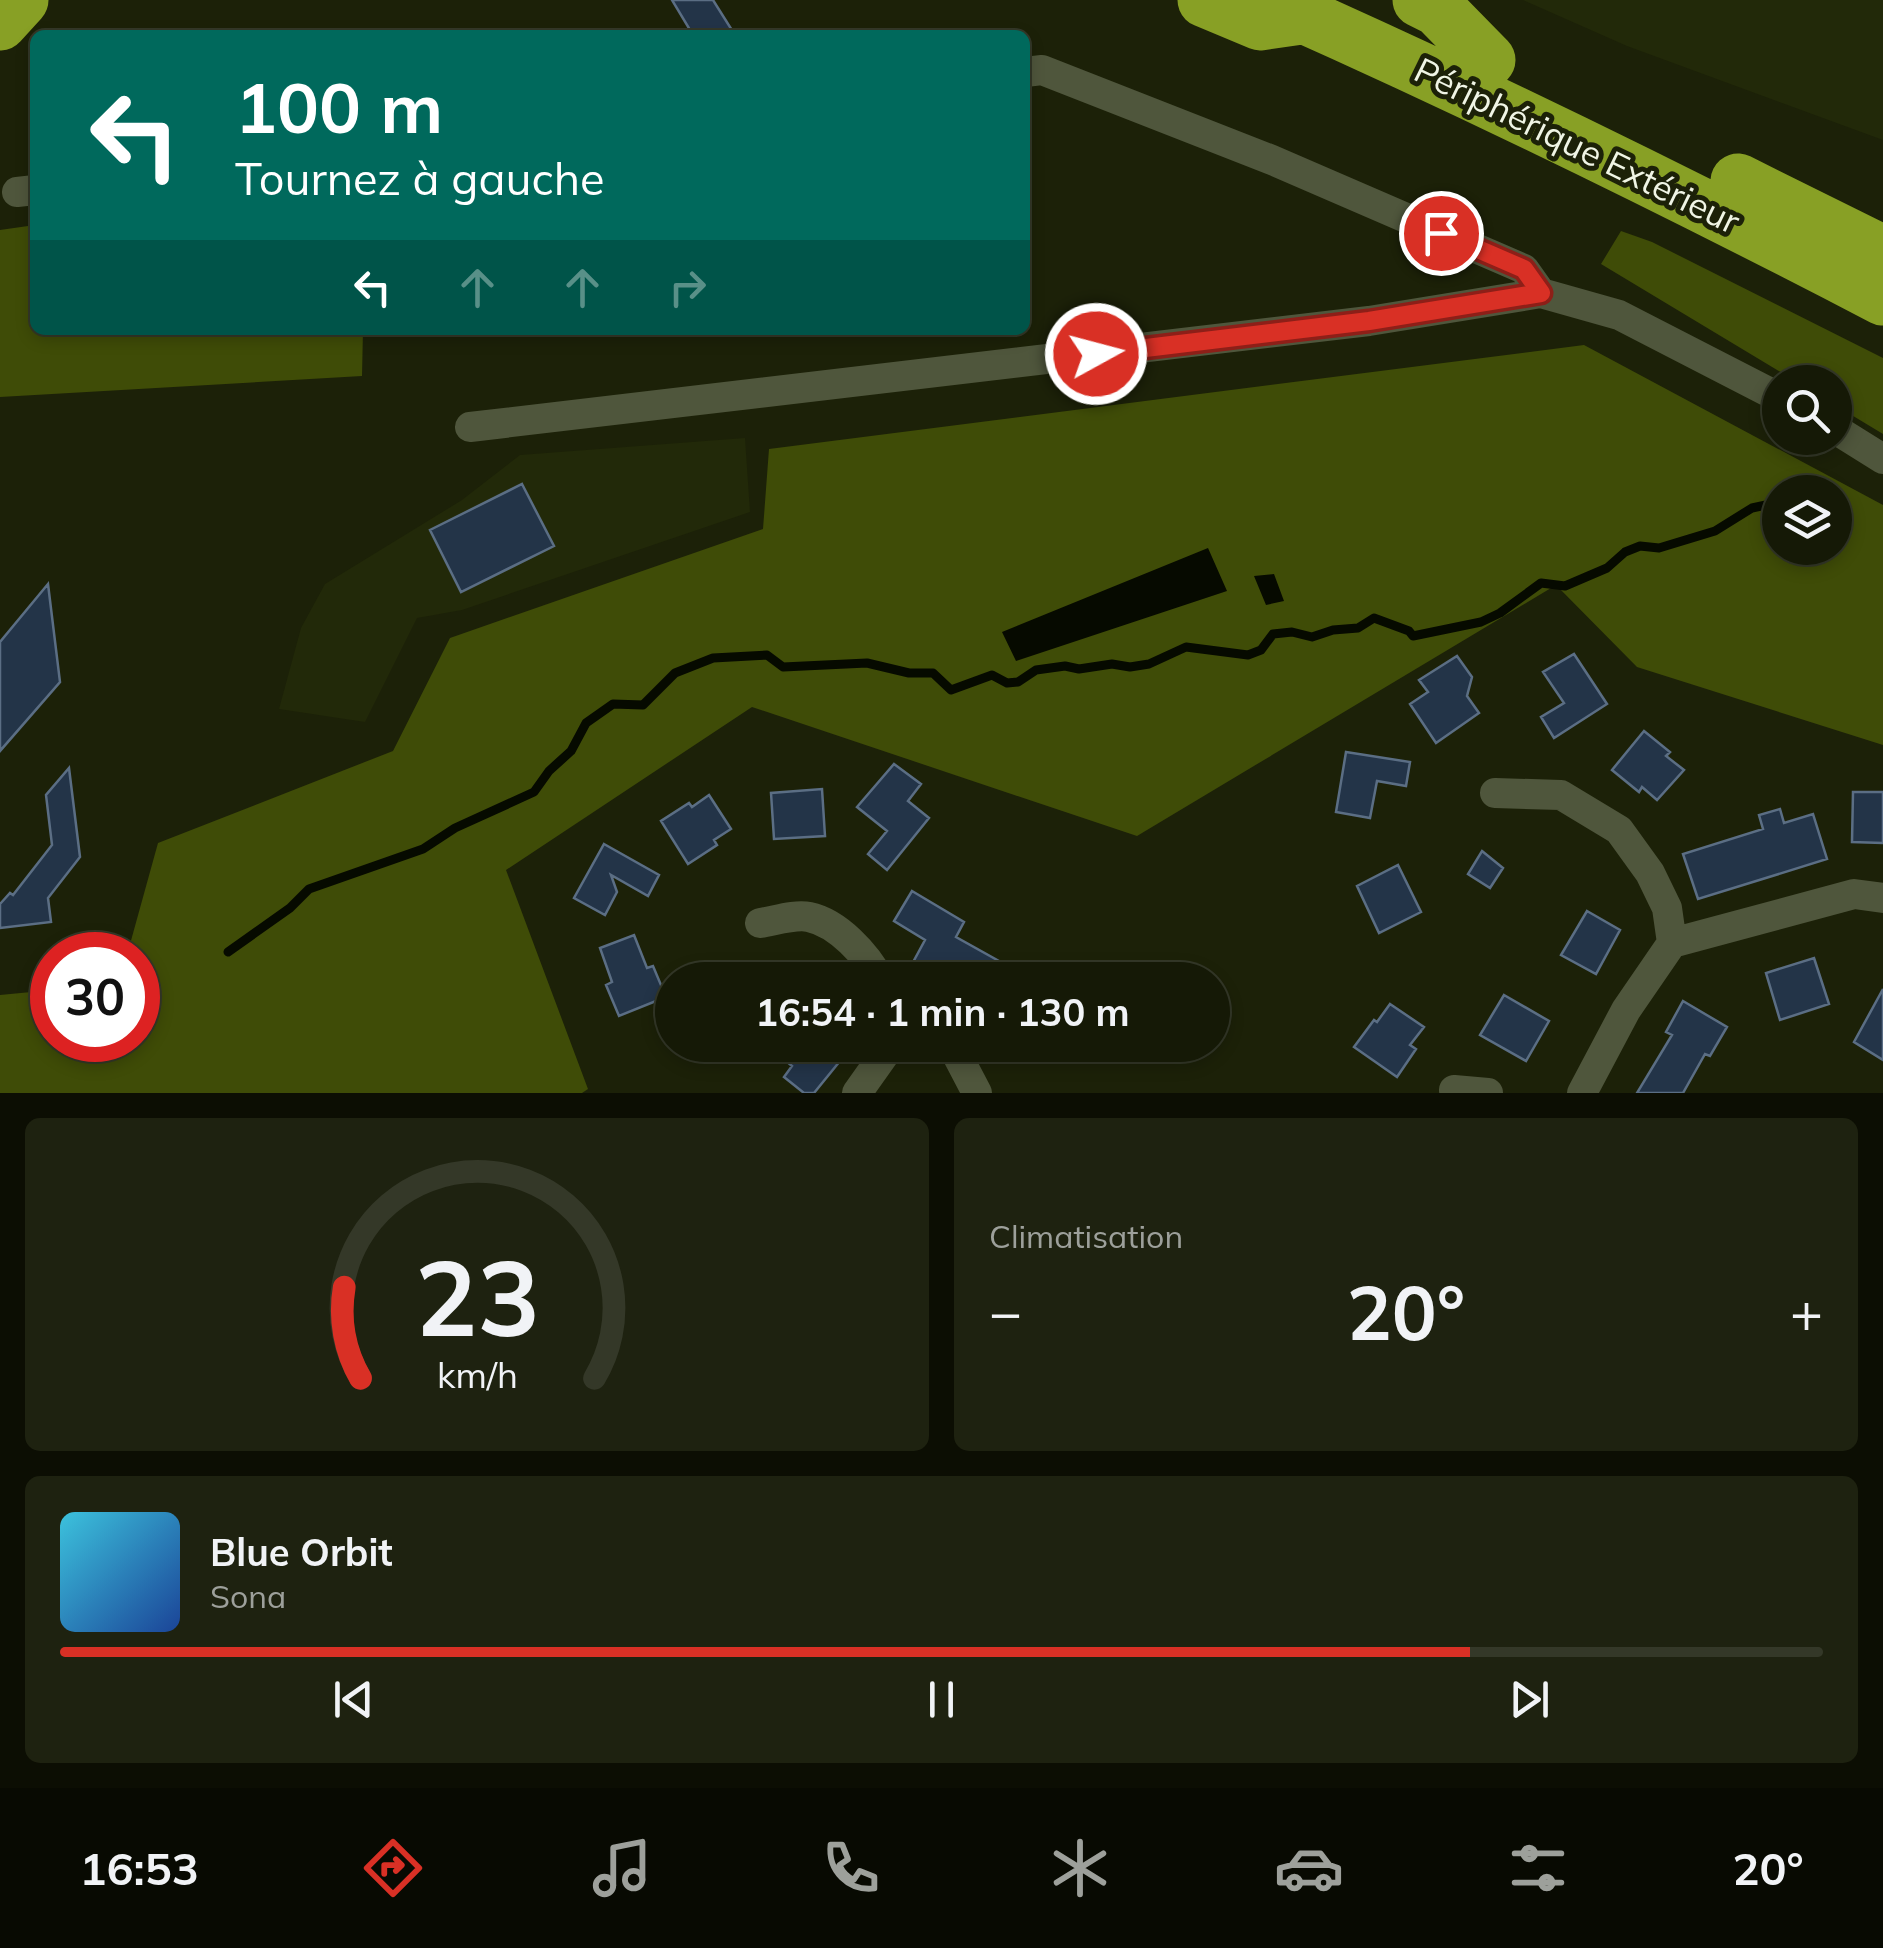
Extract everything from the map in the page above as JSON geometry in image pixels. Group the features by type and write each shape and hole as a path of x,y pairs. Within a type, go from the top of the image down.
{"highway":[{"path":"0,23 21,0"},
{"path":"1205,0 1260,22 1286,8"},
{"path":"1358,0 1883,254"},
{"path":"1420,0 1438,9 1488,60"},
{"name":"Périphérique Extérieur","path":"1286,8 1706,206 1883,298"}],"street":[{"path":"1030,71 1042,70 1272,160 1524,269 1541,293"},
{"path":"470,428 1369,321 1541,293 1619,315 1762,389"},
{"path":"1852,440 1883,459"},
{"path":"1495,792 1561,794 1619,830 1650,873 1667,908 1672,943"},
{"path":"1582,1093 1626,1010 1672,943 1854,894 1883,898"},
{"path":"760,923 808,917 844,935 869,962"},
{"path":"857,1093 879,1062"},
{"path":"961,1062 977,1093"},
{"path":"1454,1090 1488,1093"}],"shaded area":[{"path":"1523,0 1883,0 1883,140 1627,46"},
{"path":"745,438 750,512 462,610 417,618 365,722 279,709 301,628 325,584 462,500 520,455"},
{"path":"1208,548 1227,591 1016,661 1002,632"},
{"path":"1274,574 1284,601 1266,605 1254,576"}],"green space":[{"path":"30,226 30,335 363,335 362,376 0,397 0,230"},
{"path":"1621,231 1652,242 1883,358 1883,434 1852,415 1852,365 1769,365 1601,264"},
{"path":"1584,345 1762,440 1762,455 1790,455 1827,475 1762,475 1762,565 1852,565 1852,488 1883,505 1883,745 1637,667 1556,585 1137,836 752,707 506,870 588,1089 582,1093 0,1093 0,995 30,992 30,1062 160,1062 160,932 133,932 158,843 393,751 450,638 763,529 769,449"}],"building":[{"path":"672,0 713,0 732,30 690,30"},
{"path":"522,484 554,546 461,592 430,530"},
{"path":"48,584 60,682 0,751 0,642"},
{"path":"1574,654 1607,704 1554,738 1541,717 1564,703 1543,672"},
{"path":"1457,656 1472,677 1467,696 1479,713 1436,743 1410,704 1428,692 1419,680"},
{"path":"1644,731 1670,752 1666,756 1684,770 1657,800 1642,787 1639,792 1612,770"},
{"path":"1346,752 1410,762 1406,786 1377,781 1370,818 1336,812"},
{"path":"894,764 921,784 908,801 929,818 887,870 868,854 887,831 857,807"},
{"path":"69,768 80,857 48,898 51,922 0,928 0,904 10,893 13,895 52,845 46,795"},
{"path":"822,789 825,836 774,839 771,793"},
{"path":"1853,792 1883,792 1883,843 1852,842"},
{"path":"709,795 731,829 714,840 717,845 688,864 661,821"},
{"path":"1780,809 1784,823 1813,814 1827,859 1698,899 1683,854 1763,829 1759,815"},
{"path":"604,844 659,875 648,896 611,875 617,892 605,915 574,898"},
{"path":"1482,851 1503,868 1490,888 1468,874"},
{"path":"1398,865 1421,912 1379,933 1357,886"},
{"path":"912,891 964,922 956,937 1001,962 913,962 925,940 894,921"},
{"path":"1587,911 1620,930 1596,974 1561,955"},
{"path":"634,935 647,968 653,966 655,971 655,1001 619,1016 606,985 612,982 600,948"},
{"path":"1814,958 1829,1004 1780,1020 1766,973"},
{"path":"1883,989 1883,1060 1854,1042"},
{"path":"1504,995 1549,1021 1526,1061 1480,1035"},
{"path":"1683,1001 1727,1027 1710,1056 1705,1054 1683,1093 1637,1093 1672,1035 1666,1032"},
{"path":"1390,1004 1424,1027 1410,1045 1416,1049 1397,1077 1354,1047"},
{"path":"787,1062 839,1062 814,1093 804,1093 784,1077 792,1066"}],"waterway":[{"path":"228,952 290,908 309,889 423,849 455,828 534,792 571,751 586,723 613,704 643,705 675,673 713,658 767,655 783,667 867,663 909,673 933,673 951,690 992,675 1007,683 1018,682 1036,670 1065,666 1079,669 1149,664 1186,647 1248,655 1261,650 1273,634 1292,632 1312,637 1358,628 1374,618 1413,636 1481,622 1541,583 1565,586 1607,568 1625,552 1640,546 1659,548 1715,531 1762,506"}],"route":[{"path":"1096,354 1369,321 1541,293 1524,269 1441,233"}]}
